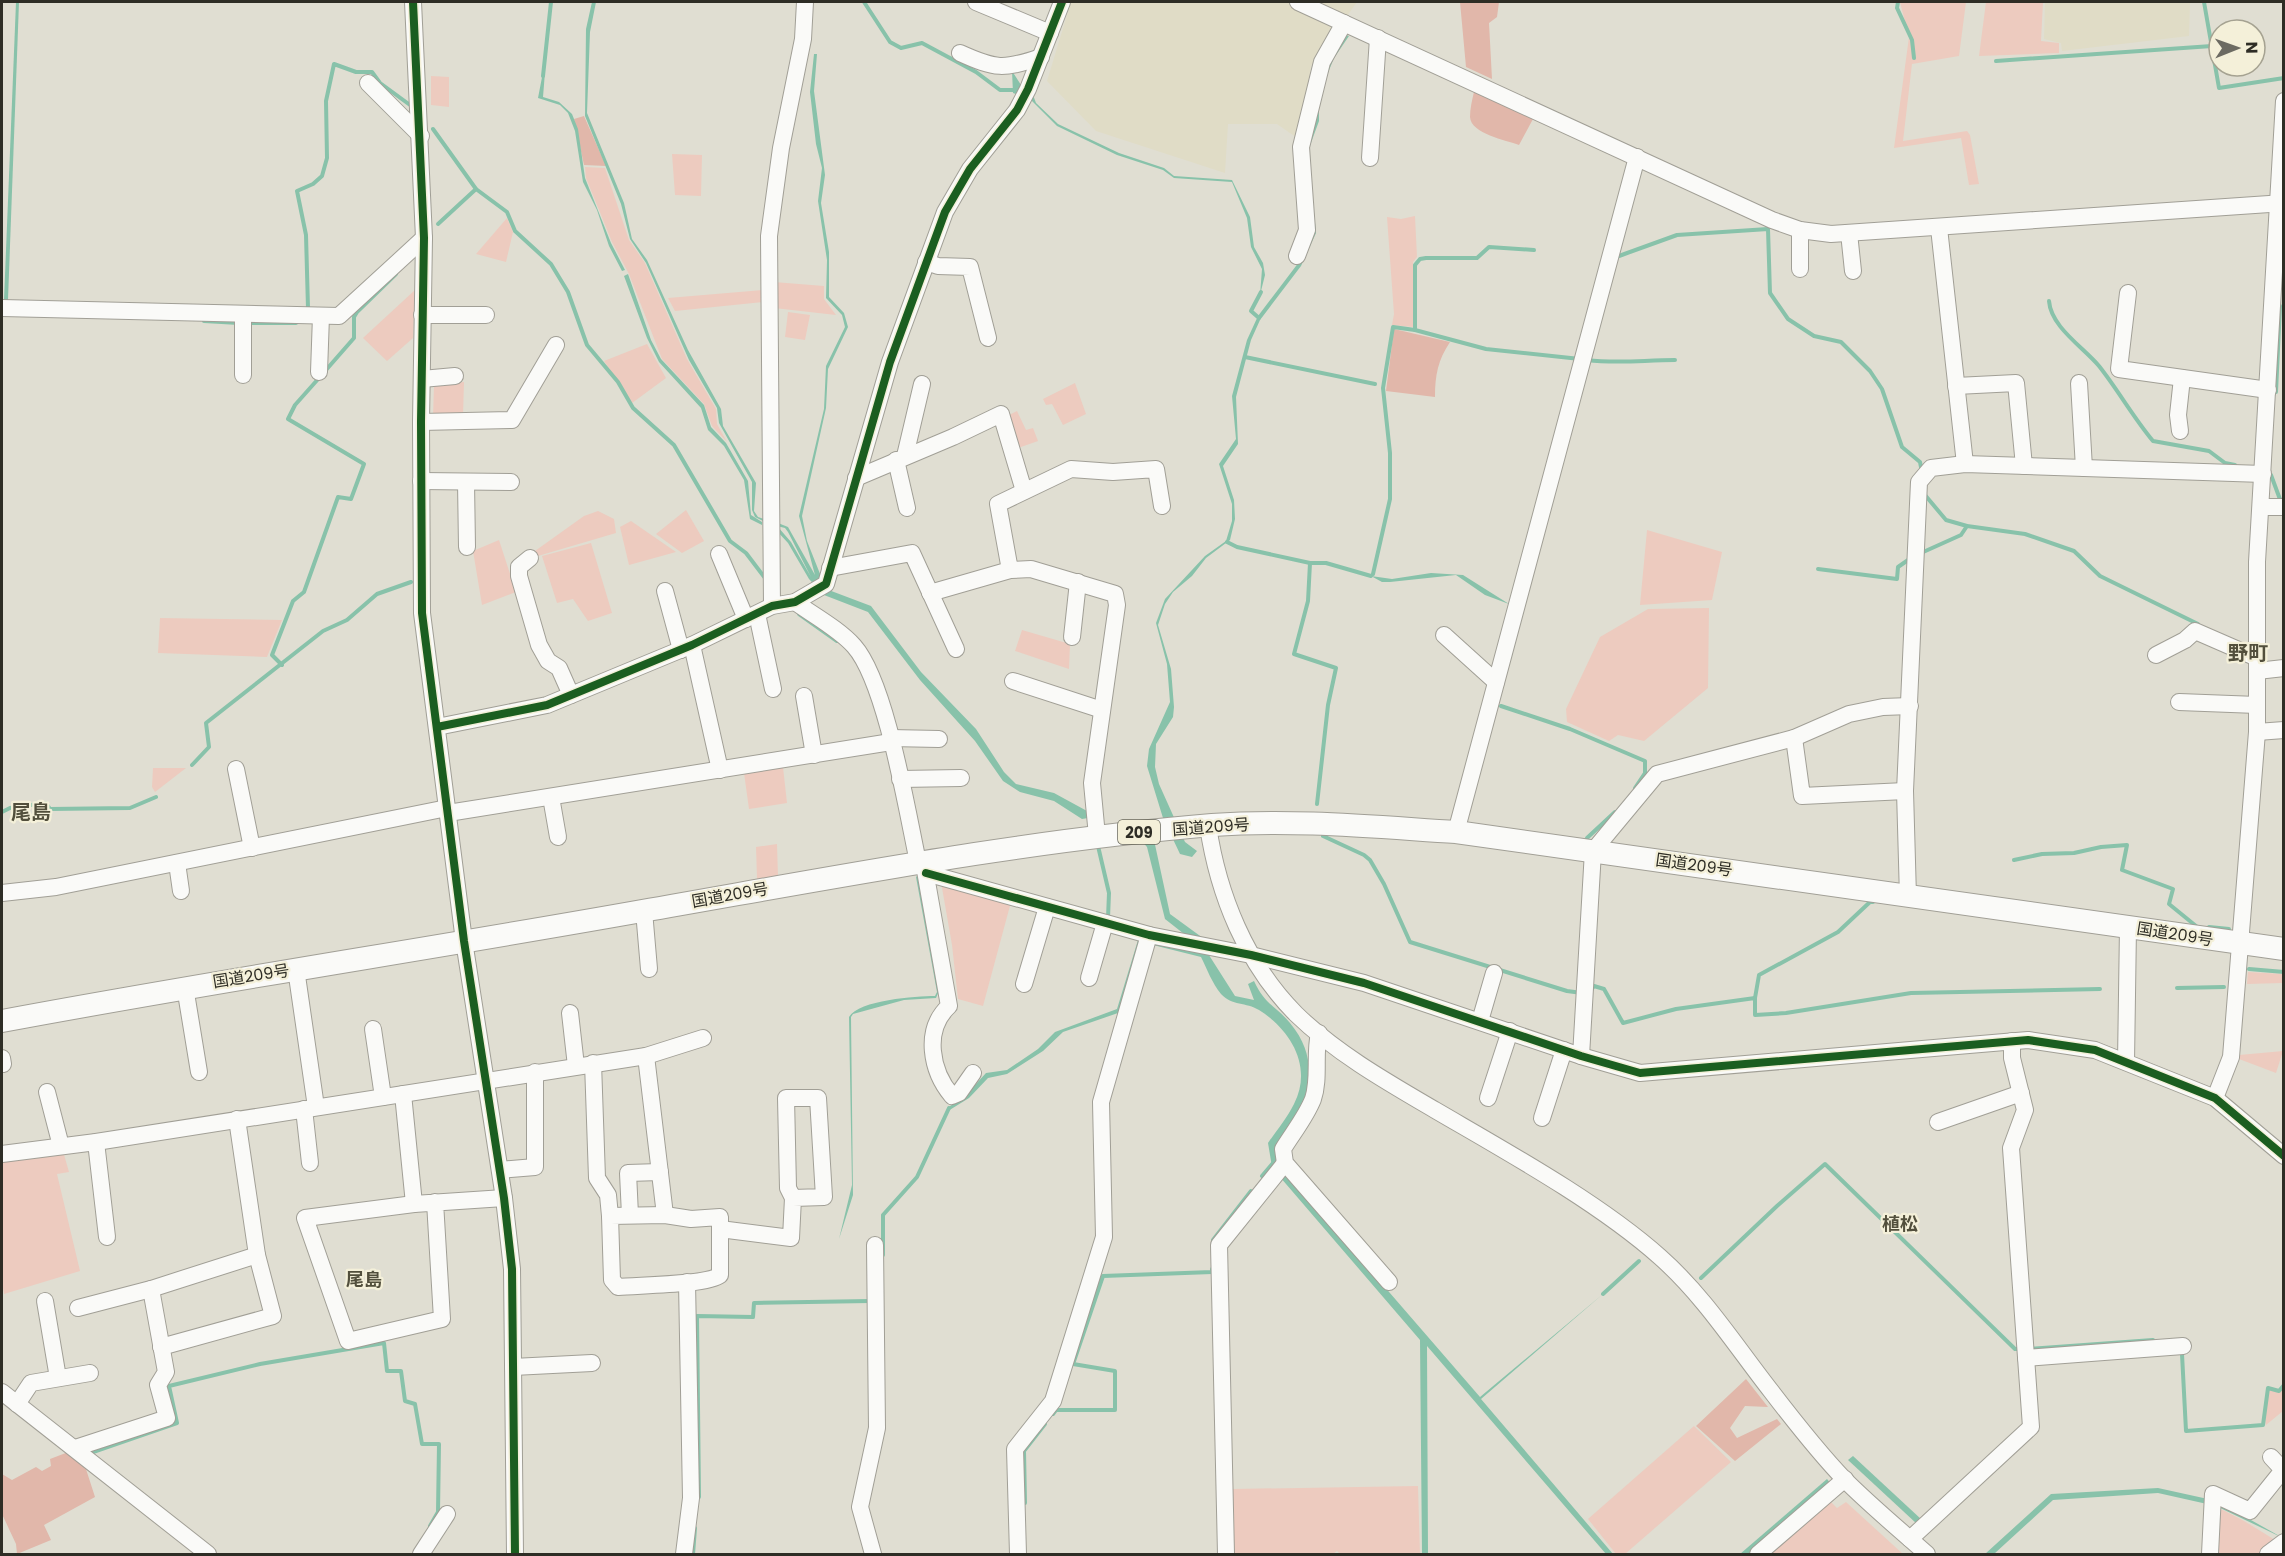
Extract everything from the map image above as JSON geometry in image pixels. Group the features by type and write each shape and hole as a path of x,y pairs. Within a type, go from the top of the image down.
{"highway":[{"name":"国道209号","path":"2,1021 185,987 1097,836 1208,826 1336,824 1456,832 2283,949"}],"street":[{"path":"413,2 424,238 421,422 423,614 464,941 500,1170 512,1269 515,1554"},
{"path":"773,689 758,613 770,236 781,148 803,39 805,2"},
{"path":"976,2 1050,33"},
{"path":"437,727 547,705 687,647 758,613 795,602 826,584 890,362 945,212 970,169 1017,110 1062,2"},
{"path":"1298,2 1637,158 1800,230 1831,234 1940,228 2280,203"},
{"path":"1297,256 1307,230 1301,147 1323,62 1344,23"},
{"path":"1370,158 1378,38"},
{"path":"960,53 989,66 1016,66 1041,57"},
{"path":"368,83 421,136"},
{"path":"2215,1098 2231,1057 2257,732 2257,562 2263,474 2273,396 2283,100"},
{"path":"1456,832 1637,158"},
{"path":"1940,228 1965,464"},
{"path":"1800,230 1800,269"},
{"path":"1850,233 1853,271"},
{"path":"2,308 339,316 424,238"},
{"path":"926,262 938,266 970,267 988,338"},
{"path":"2128,293 2120,369 2182,378 2273,396"},
{"path":"243,314 243,375"},
{"path":"422,315 486,315"},
{"path":"319,372 321,316"},
{"path":"421,422 512,420 555,345"},
{"path":"422,379 455,376"},
{"path":"2180,431 2178,415 2182,378"},
{"path":"1956,386 2016,383 2024,466"},
{"path":"2079,383 2084,468"},
{"path":"907,508 901,458 922,384"},
{"path":"856,478 953,437 1000,414 1024,491"},
{"path":"1908,897 1905,791 1919,482 1931,468 1965,464 2263,474"},
{"path":"1010,570 998,504 1071,469 1105,472 1156,469 1162,506"},
{"path":"421,482 511,482"},
{"path":"466,482 467,547"},
{"path":"2261,507 2283,507"},
{"path":"830,568 912,553 956,649"},
{"path":"719,554 758,613"},
{"path":"530,558 519,567 519,576 539,645 548,661 559,668 571,695"},
{"path":"930,592 1010,570 1031,569 1114,594 1117,605 1092,783 1097,836"},
{"path":"1072,638 1078,582"},
{"path":"665,591 687,647 720,770"},
{"path":"795,602 853,645 870,669 922,865 949,1006 935,1025 934,1067 942,1085 952,1096 959,1093 973,1073"},
{"path":"2156,655 2185,640 2195,632 2257,664 2283,668"},
{"path":"1444,635 1496,682"},
{"path":"1013,681 1102,710"},
{"path":"804,696 814,755"},
{"path":"2179,702 2257,705"},
{"path":"1581,1056 1593,850 1657,774 1794,738 1849,714 1883,707 1910,706"},
{"path":"2257,732 2283,730"},
{"path":"1794,738 1802,796 1905,791"},
{"path":"2,893 56,887 448,811 814,755 890,740 939,739"},
{"path":"236,769 252,848"},
{"path":"900,779 961,778"},
{"path":"550,797 558,837"},
{"path":"1208,826 1216,871 1230,912 1251,955 1295,1013 1375,1075 1558,1185 1629,1232 1660,1257 1700,1296 1771,1391 1845,1479 1927,1554"},
{"path":"177,863 181,891"},
{"path":"922,865 1047,907 1104,923 1190,944 1251,955 1364,983 1581,1056 1640,1073 2012,1041 2062,1043 2095,1050 2215,1098 2283,1156"},
{"path":"1024,984 1047,907"},
{"path":"644,911 649,969"},
{"path":"1089,978 1104,923"},
{"path":"2126,1062 2127,927"},
{"path":"1018,1554 1015,1449 1053,1401 1104,1237 1101,1102 1149,935"},
{"path":"296,969 310,1108 310,1163"},
{"path":"1480,1021 1494,973"},
{"path":"185,987 199,1072"},
{"path":"570,1013 576,1066"},
{"path":"373,1029 383,1097"},
{"path":"1488,1098 1510,1031"},
{"path":"1319,1033 1315,1050 1318,1072 1312,1100 1283,1149 1285,1163 1389,1282"},
{"path":"2,1153 96,1142 646,1056 703,1038"},
{"path":"1910,1539 2031,1427 2011,1148 2025,1110 2012,1058 2012,1041"},
{"path":"1542,1118 1564,1050"},
{"path":"646,1056 664,1215"},
{"path":"593,1063 597,1178 608,1195 612,1280 618,1287 715,1279 720,1275 720,1217 691,1219 664,1215 610,1216"},
{"path":"500,1170 535,1167 535,1072"},
{"path":"47,1092 61,1146"},
{"path":"1938,1122 2021,1093"},
{"path":"403,1094 414,1204"},
{"path":"720,1229 792,1238 793,1198 788,1188 786,1098 818,1098 824,1197 793,1198"},
{"path":"161,1347 273,1316 257,1254 237,1119"},
{"path":"96,1142 107,1237"},
{"path":"1226,1554 1219,1245 1285,1163"},
{"path":"630,1215 628,1173 660,1172"},
{"path":"435,1203 442,1318 348,1341 305,1218 414,1204 504,1198"},
{"path":"873,1554 860,1507 878,1428 875,1245"},
{"path":"78,1308 151,1289 257,1254"},
{"path":"684,1554 692,1498 687,1282"},
{"path":"75,1448 167,1418 158,1385 166,1372 151,1289"},
{"path":"45,1301 58,1378"},
{"path":"2026,1358 2183,1346"},
{"path":"513,1367 592,1363"},
{"path":"17,1404 31,1383 90,1372"},
{"path":"2,1392 75,1448 201,1552"},
{"path":"2210,1554 2213,1494 2250,1511 2283,1470 2271,1457"},
{"path":"1758,1554 1845,1479"},
{"path":"421,1554 447,1514"},
{"path":"2268,1554 2283,1542"}],"shaded area":[{"path":"16,2 19,2 8,300 4,300"},
{"path":"592,2 596,2 590,32 587,113 624,203 632,239 647,260 688,350 721,409 723,426 756,483 754,511 758,517 764,519 763,521 755,517 752,510 752,482 719,423 717,408 689,360 646,263 630,239 621,204 585,116 586,29"},
{"path":"1071,2 1357,2 1311,66 1300,140 1277,124 1228,124 1225,173 1096,131 1047,81"},
{"path":"1460,2 1499,2 1497,17 1489,23 1492,79 1466,67"},
{"path":"1900,2 1966,2 1959,56 1912,64 1903,141 1967,131 1970,135 1979,184 1969,185 1961,138 1894,148 1909,37"},
{"path":"1986,2 2043,2 2041,41 2059,43 2059,53 1979,56"},
{"path":"2045,2 2190,2 2189,36 2062,51 2061,43 2044,39"},
{"path":"1343,34 1349,36 1334,58 1323,85 1319,99 1319,121 1308,151 1317,95"},
{"path":"814,54 817,54 814,91 825,175 821,203 829,252 829,297 844,313 848,327 828,369 826,408 802,516 807,541 826,589 871,606 921,672 976,729 1004,772 1016,784 1054,793 1087,811 1088,818 1082,819 1054,801 1020,792 1003,781 975,741 920,680 868,612 824,595 809,579 788,543 776,530 778,527 791,542 811,577 788,532 785,528 777,526 778,523 788,527 815,575 799,516 824,409 826,366 845,327 842,315 826,298 827,260 818,201 822,168 816,144 810,92"},
{"path":"1012,71 1023,88 1033,95 1036,103 1058,124 1119,153 1164,168 1174,176 1232,180 1250,217 1254,247 1263,263 1265,275 1260,295 1262,269 1251,247 1247,218 1232,182 1174,178 1163,170 1117,155 1057,126 1030,99 1013,93"},
{"path":"543,72 545,72 543,97 559,102 572,114 578,129 585,178 611,243 625,270 622,271 609,246 597,210 583,182 575,131 568,113 560,105 538,98"},
{"path":"431,76 449,77 449,107 431,105"},
{"path":"1474,92 1533,119 1519,145 1476,128 1470,117"},
{"path":"584,116 606,166 584,165 574,119"},
{"path":"1308,151 1316,233 1301,266 1260,320 1251,340 1236,397 1238,444 1223,466 1234,500 1235,519 1230,540 1206,558 1192,576 1173,592 1165,604 1158,625 1171,669 1174,707 1173,717 1156,744 1155,767 1159,784 1185,842 1197,851 1192,857 1180,854 1163,818 1147,766 1149,749 1170,702 1167,664 1156,623 1165,599 1205,556 1226,541 1232,521 1232,504 1219,464 1236,439 1232,396 1247,340 1258,316 1299,262"},
{"path":"672,154 702,155 701,196 675,195"},
{"path":"585,167 605,168 629,240 645,263 687,359 716,409 717,424 727,442 712,426 704,404 662,359 629,274 612,242 586,178"},
{"path":"1415,216 1417,257 1413,262 1413,327 1392,325 1394,314 1387,217 1401,219"},
{"path":"507,218 513,232 506,262 476,254"},
{"path":"628,274 651,340 661,359 704,405 711,427 726,443 748,481 751,515 762,522 762,525 750,519 744,480 724,446 708,430 701,408 659,362 647,338 624,276"},
{"path":"774,282 824,286 824,299 836,315 774,308"},
{"path":"415,290 413,338 387,361 363,338"},
{"path":"763,290 763,302 675,311 668,298"},
{"path":"788,312 810,315 805,340 785,337"},
{"path":"1394,329 1450,342 1438,368 1435,397 1386,391"},
{"path":"647,344 666,378 632,403 604,361"},
{"path":"464,382 463,416 433,418 434,385"},
{"path":"1075,383 1086,414 1063,425 1052,404 1046,405 1043,399"},
{"path":"1017,411 1026,430 1033,428 1038,441 1015,449 1009,415"},
{"path":"686,510 704,541 682,553 656,534"},
{"path":"598,511 614,519 616,533 538,556 535,551 584,516"},
{"path":"631,521 676,552 629,565 620,527"},
{"path":"1647,530 1722,552 1712,600 1640,605"},
{"path":"499,540 516,592 482,605 473,551"},
{"path":"591,543 612,613 588,621 573,599 557,603 542,556"},
{"path":"1431,573 1463,575 1509,604 1485,595 1456,575 1390,582 1382,582 1371,576 1392,579"},
{"path":"1709,608 1708,688 1644,741 1618,735 1609,741 1567,722 1566,709 1600,637 1648,609"},
{"path":"160,618 282,620 267,657 158,653"},
{"path":"1022,630 1070,644 1069,669 1015,651"},
{"path":"783,767 787,803 749,809 744,773"},
{"path":"153,768 186,768 155,792 152,787"},
{"path":"1140,839 1154,840 1170,914 1207,941 1207,952 1235,996 1254,1000 1248,984 1254,981 1266,1000 1285,1017 1302,1040 1308,1057 1309,1074 1306,1091 1294,1125 1278,1160 1272,1167 1268,1143 1294,1104 1299,1090 1300,1063 1296,1051 1281,1028 1270,1018 1259,1010 1225,998 1212,981 1201,957 1153,945 1118,1013 1063,1032 1043,1051 1007,1074 988,1078 969,1098 948,1111 947,1108 964,1097 986,1073 1007,1070 1038,1049 1055,1032 1117,1009 1138,940 1193,941 1165,919 1147,847"},
{"path":"777,844 778,877 757,879 756,847"},
{"path":"918,875 939,991 936,998 904,1000 853,1014 851,1017 853,1195 839,1239 852,1185 849,1017 855,1011 876,1003 902,998 935,996 937,992 916,877"},
{"path":"941,882 1011,902 983,1006 958,999 952,945"},
{"path":"2248,972 2283,974 2283,983 2247,984"},
{"path":"2283,1051 2276,1073 2239,1059 2239,1055"},
{"path":"63,1151 69,1172 57,1174 80,1271 4,1294 2,1282 2,1161"},
{"path":"1286,1173 1480,1397 1603,1294 1481,1399 1613,1554 1606,1554 1427,1346 1428,1554 1422,1554 1420,1340 1280,1177"},
{"path":"1746,1379 1768,1407 1745,1406 1730,1428 1737,1438 1777,1419 1781,1424 1735,1461 1696,1426"},
{"path":"2283,1388 2283,1411 2266,1425 2264,1414 2269,1390 2277,1392"},
{"path":"1694,1426 1731,1462 1625,1554 1616,1554 1588,1519"},
{"path":"71,1451 85,1466 95,1497 44,1525 51,1540 17,1554 16,1544 2,1514 2,1474 12,1480 36,1467 42,1471 51,1466 50,1459"},
{"path":"1853,1456 1922,1520 1917,1524 1848,1460"},
{"path":"1827,1479 1831,1484 1749,1554 1740,1554"},
{"path":"1418,1486 1420,1554 1340,1554 1337,1551 1333,1554 1233,1554 1232,1489"},
{"path":"2158,1488 2217,1501 2283,1538 2216,1506 2158,1493 2053,1500 1994,1554 1985,1554 2051,1494"},
{"path":"1830,1501 1837,1508 1846,1502 1903,1554 1769,1554"},
{"path":"2216,1507 2275,1540 2258,1554 2214,1554"}],"waterway":[{"path":"543,76 551,2"},
{"path":"864,2 890,42 901,48 922,43 976,72 1000,90 1015,90"},
{"path":"1898,2 1897,8 1912,40 1914,58"},
{"path":"2204,2 2219,88 2284,78"},
{"path":"1996,61 2207,46"},
{"path":"308,308 306,235 297,191 313,184 322,176 327,158 326,101 334,64 356,72 372,72 380,83 410,105"},
{"path":"433,129 476,189 507,212 515,231 551,264 568,292 587,345 618,382 633,408 674,445 730,541 746,553 765,578"},
{"path":"438,224 476,189"},
{"path":"1619,256 1677,235 1768,229 1770,293 1788,319 1814,336 1841,342 1870,371 1882,389 1902,447 1920,462 1922,472"},
{"path":"1373,574 1390,499 1390,453 1383,388 1393,327 1415,330 1415,265 1420,259 1426,258 1477,258 1489,247 1534,250"},
{"path":"326,370 354,338 354,317 357,312 396,274"},
{"path":"1259,318 1251,311 1261,292"},
{"path":"2049,301 2051,310 2061,328 2099,366 2153,441 2209,451 2225,463 2235,465"},
{"path":"2276,392 2280,306"},
{"path":"204,321 239,323"},
{"path":"246,323 296,323"},
{"path":"1415,330 1486,349 1580,359"},
{"path":"1245,357 1375,384"},
{"path":"1587,360 1620,362 1675,360"},
{"path":"282,665 272,655 293,601 304,592 338,497 351,499 364,464 288,419 295,405 319,378"},
{"path":"2271,475 2281,502"},
{"path":"1925,495 1946,520 1967,526 2025,534 2074,551 2100,576 2198,624"},
{"path":"1921,553 1961,535 1967,526"},
{"path":"1227,542 1237,547 1310,563"},
{"path":"1818,569 1897,579 1898,567 1911,558"},
{"path":"1317,804 1328,705 1336,668 1294,654 1308,601 1310,563 1326,563 1371,576"},
{"path":"192,765 209,747 206,723 323,631 347,620 377,594 411,582"},
{"path":"799,614 837,641"},
{"path":"1501,706 1570,729 1645,761 1645,773 1635,788"},
{"path":"2,812 10,808 46,803 50,809 130,808 156,797"},
{"path":"1587,838 1615,812"},
{"path":"1323,836 1370,860 1384,884 1410,942 1567,991 1582,993"},
{"path":"2014,860 2042,854 2074,853 2101,847 2127,845 2122,870 2173,889 2169,904 2196,926"},
{"path":"1098,846 1109,893 1108,918"},
{"path":"1755,998 1759,975 1838,932 1870,902 1873,902"},
{"path":"2209,927 2229,929"},
{"path":"2249,969 2284,972"},
{"path":"1591,990 1594,986 1604,989 1623,1023 1676,1009 1755,998 1755,1015 1786,1013 1911,993 2100,989"},
{"path":"2177,988 2224,987"},
{"path":"883,1255 883,1215 917,1177 949,1108"},
{"path":"1262,1176 1273,1163"},
{"path":"1701,1278 1825,1164 2015,1349 2022,1349"},
{"path":"1213,1244 1213,1240 1251,1191"},
{"path":"1603,1294 1639,1261"},
{"path":"1053,1414 1056,1410 1115,1410 1115,1371 1073,1364 1103,1276 1212,1272 1212,1269"},
{"path":"699,1497 697,1316 753,1317 754,1303 870,1301"},
{"path":"2029,1349 2153,1340"},
{"path":"93,1452 177,1423 169,1386 260,1364 384,1343 387,1371 401,1371 405,1401 415,1404 422,1444 439,1444 438,1512 430,1526"},
{"path":"2182,1354 2186,1431 2263,1425 2268,1388 2279,1391 2284,1385"},
{"path":"1025,1503 1024,1451 1045,1424"},
{"path":"693,1554 695,1528"}],"cycle path":[{"path":"413,2 424,238 421,422 422,613 464,941 504,1198 512,1269 515,1554"},
{"path":"437,727 547,705 692,645 772,606 795,602 826,584 890,362 945,212 970,169 1017,110 1028,89 1062,2"},
{"path":"926,873 1149,935 1251,955 1364,983 1581,1056 1640,1073 2028,1040 2095,1050 2215,1098 2284,1156"}],"district":[{"name":"野町","path":"2248,653"},
{"name":"尾島","path":"31,812"},
{"name":"植松","path":"1900,1223"},
{"name":"尾島","path":"364,1279"}]}
